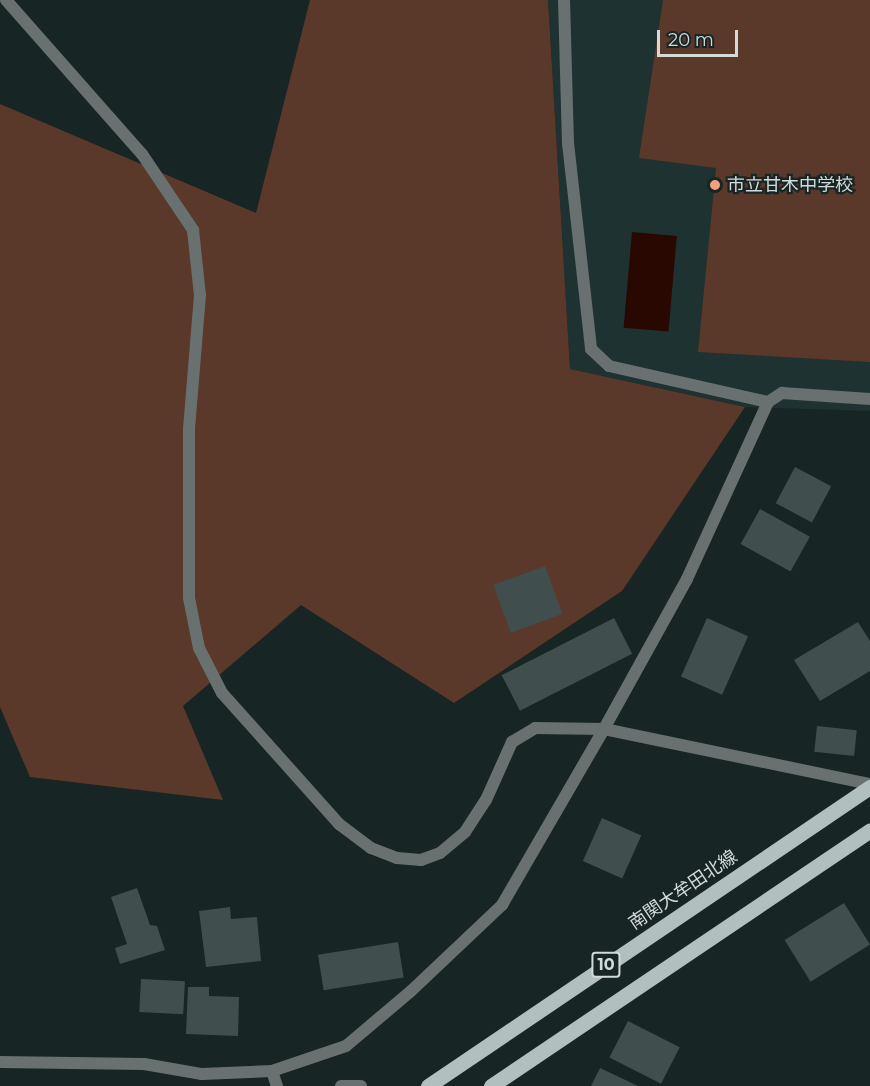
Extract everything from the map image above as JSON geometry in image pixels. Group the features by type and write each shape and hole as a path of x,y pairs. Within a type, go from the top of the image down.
{"main road":[{"name":"南関大牟田北線","path":"428,1086 870,785"},
{"name":"10","path":"491,1086 870,830"}],"street":[{"path":"6,0 142,154 193,230 200,295 189,428 189,598 199,648 222,693 339,824 371,848 397,858 421,860 440,853 465,831 486,800 512,742 535,728 604,729 870,785"},
{"path":"564,0 568,143 591,349 609,366 768,402"},
{"path":"0,1062 144,1064 202,1074 273,1071 346,1046 410,992 502,905 604,729 687,579 768,402 782,393 870,399"},
{"path":"273,1071 277,1086"},
{"path":"341,1086 361,1086"}],"shaded area":[{"path":"310,0 548,0 570,369 745,407 622,591 454,703 301,605 183,706 223,800 30,777 0,707 0,104 256,213"},
{"name":"市立甘木中学校","path":"548,0 870,0 870,411 745,407 570,369"},
{"path":"663,0 870,0 870,362 698,352 716,168 639,158"},
{"path":"632,232 677,236 668,332 624,328"}],"building":[{"path":"795,467 831,486 812,522 776,503"},
{"path":"760,509 810,537 790,572 741,544"},
{"path":"545,566 562,614 511,633 493,585"},
{"path":"614,618 632,654 520,711 502,675"},
{"path":"707,618 748,636 722,695 681,676"},
{"path":"858,622 870,641 870,671 820,701 794,660"},
{"path":"817,726 857,730 854,756 814,752"},
{"path":"602,818 641,835 622,878 583,861"},
{"path":"137,888 150,925 157,926 165,950 120,964 115,948 127,944 111,897"},
{"path":"844,903 870,945 811,982 785,940"},
{"path":"230,907 231,919 257,917 261,961 206,967 199,911"},
{"path":"398,942 404,978 324,990 318,955"},
{"path":"141,979 185,981 183,1014 139,1012"},
{"path":"188,987 209,987 209,996 239,997 238,1036 186,1034"},
{"path":"628,1021 680,1047 661,1084 609,1058"},
{"path":"600,1068 638,1086 591,1086"}],"place":[{"name":"市立甘木中学校","path":"715,185"}]}
